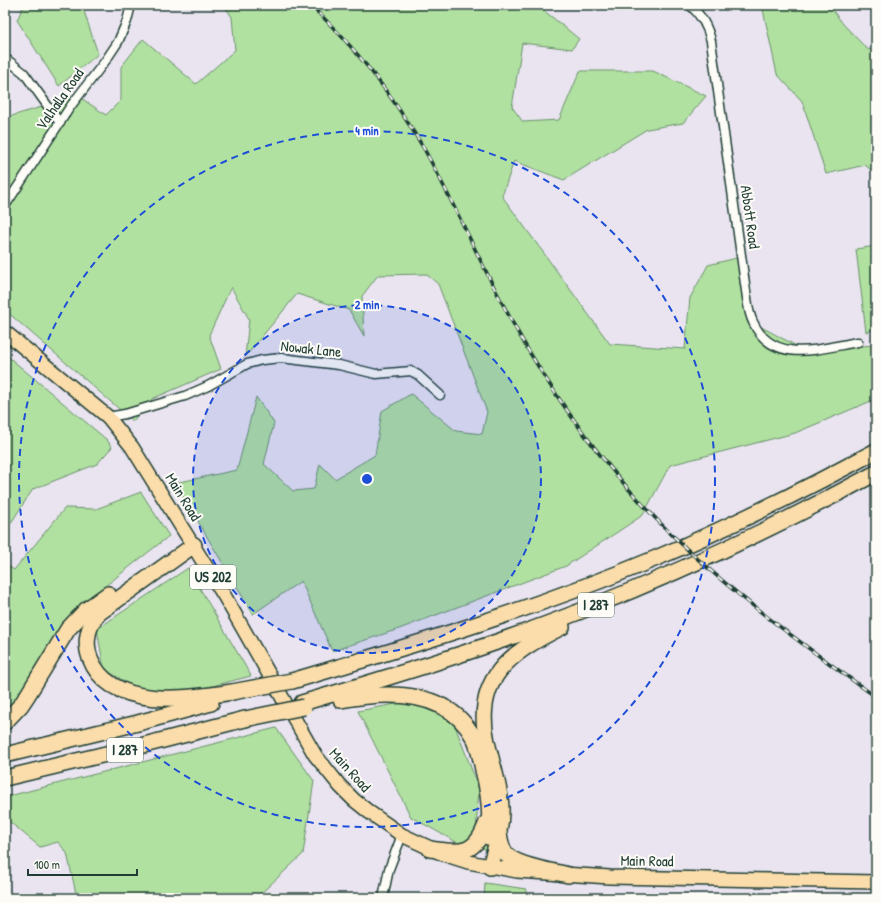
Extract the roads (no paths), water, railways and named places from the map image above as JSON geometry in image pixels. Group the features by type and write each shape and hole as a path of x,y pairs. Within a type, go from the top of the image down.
{"highway":[{"name":"I 287","path":"5,755 138,723 234,694 292,681 458,630 615,574 693,542 769,507 876,451"},
{"name":"I 287","path":"5,778 122,751 303,705 513,636 585,609 662,577 778,524 876,473"},
{"path":"191,541 94,618 88,632 88,655 96,670 103,678 120,689 140,696 185,699 234,694"},
{"path":"5,722 21,705 63,637 80,615 94,603 191,541"},
{"path":"486,866 499,829 501,810 484,723 488,695 500,670 513,656 537,640 662,577"},
{"path":"303,705 382,694 416,697 435,702 458,718 468,729 477,746 488,788 490,809 486,866"},
{"path":"430,849 456,852 469,848 479,839 490,809"},
{"path":"499,829 502,848 510,858 522,863 568,875"}],"main road":[{"name":"Main Road","path":"5,332 108,417 132,447 239,620 315,755 340,786 354,800 402,835 430,849 455,858 486,866 517,871 568,875 876,882"}],"street":[{"name":"Valhalla Road","path":"5,206 88,82 118,42 131,5"},
{"name":"Abbott Road","path":"690,5 700,14 705,22 711,41 747,298 752,321 767,340 780,348 789,351 804,351 858,342"},
{"path":"5,58 24,73 60,123"},
{"name":"Nowak Lane","path":"108,417 125,414 185,396 208,386 246,364 262,360 281,358 339,365 376,374 411,371 418,375 440,395"},
{"path":"383,898 389,869 402,835"}],"railway":[{"path":"310,5 357,54 399,109 423,147 437,173 515,328 556,394 598,452 628,488 670,533 726,584 785,631 876,697"}]}
